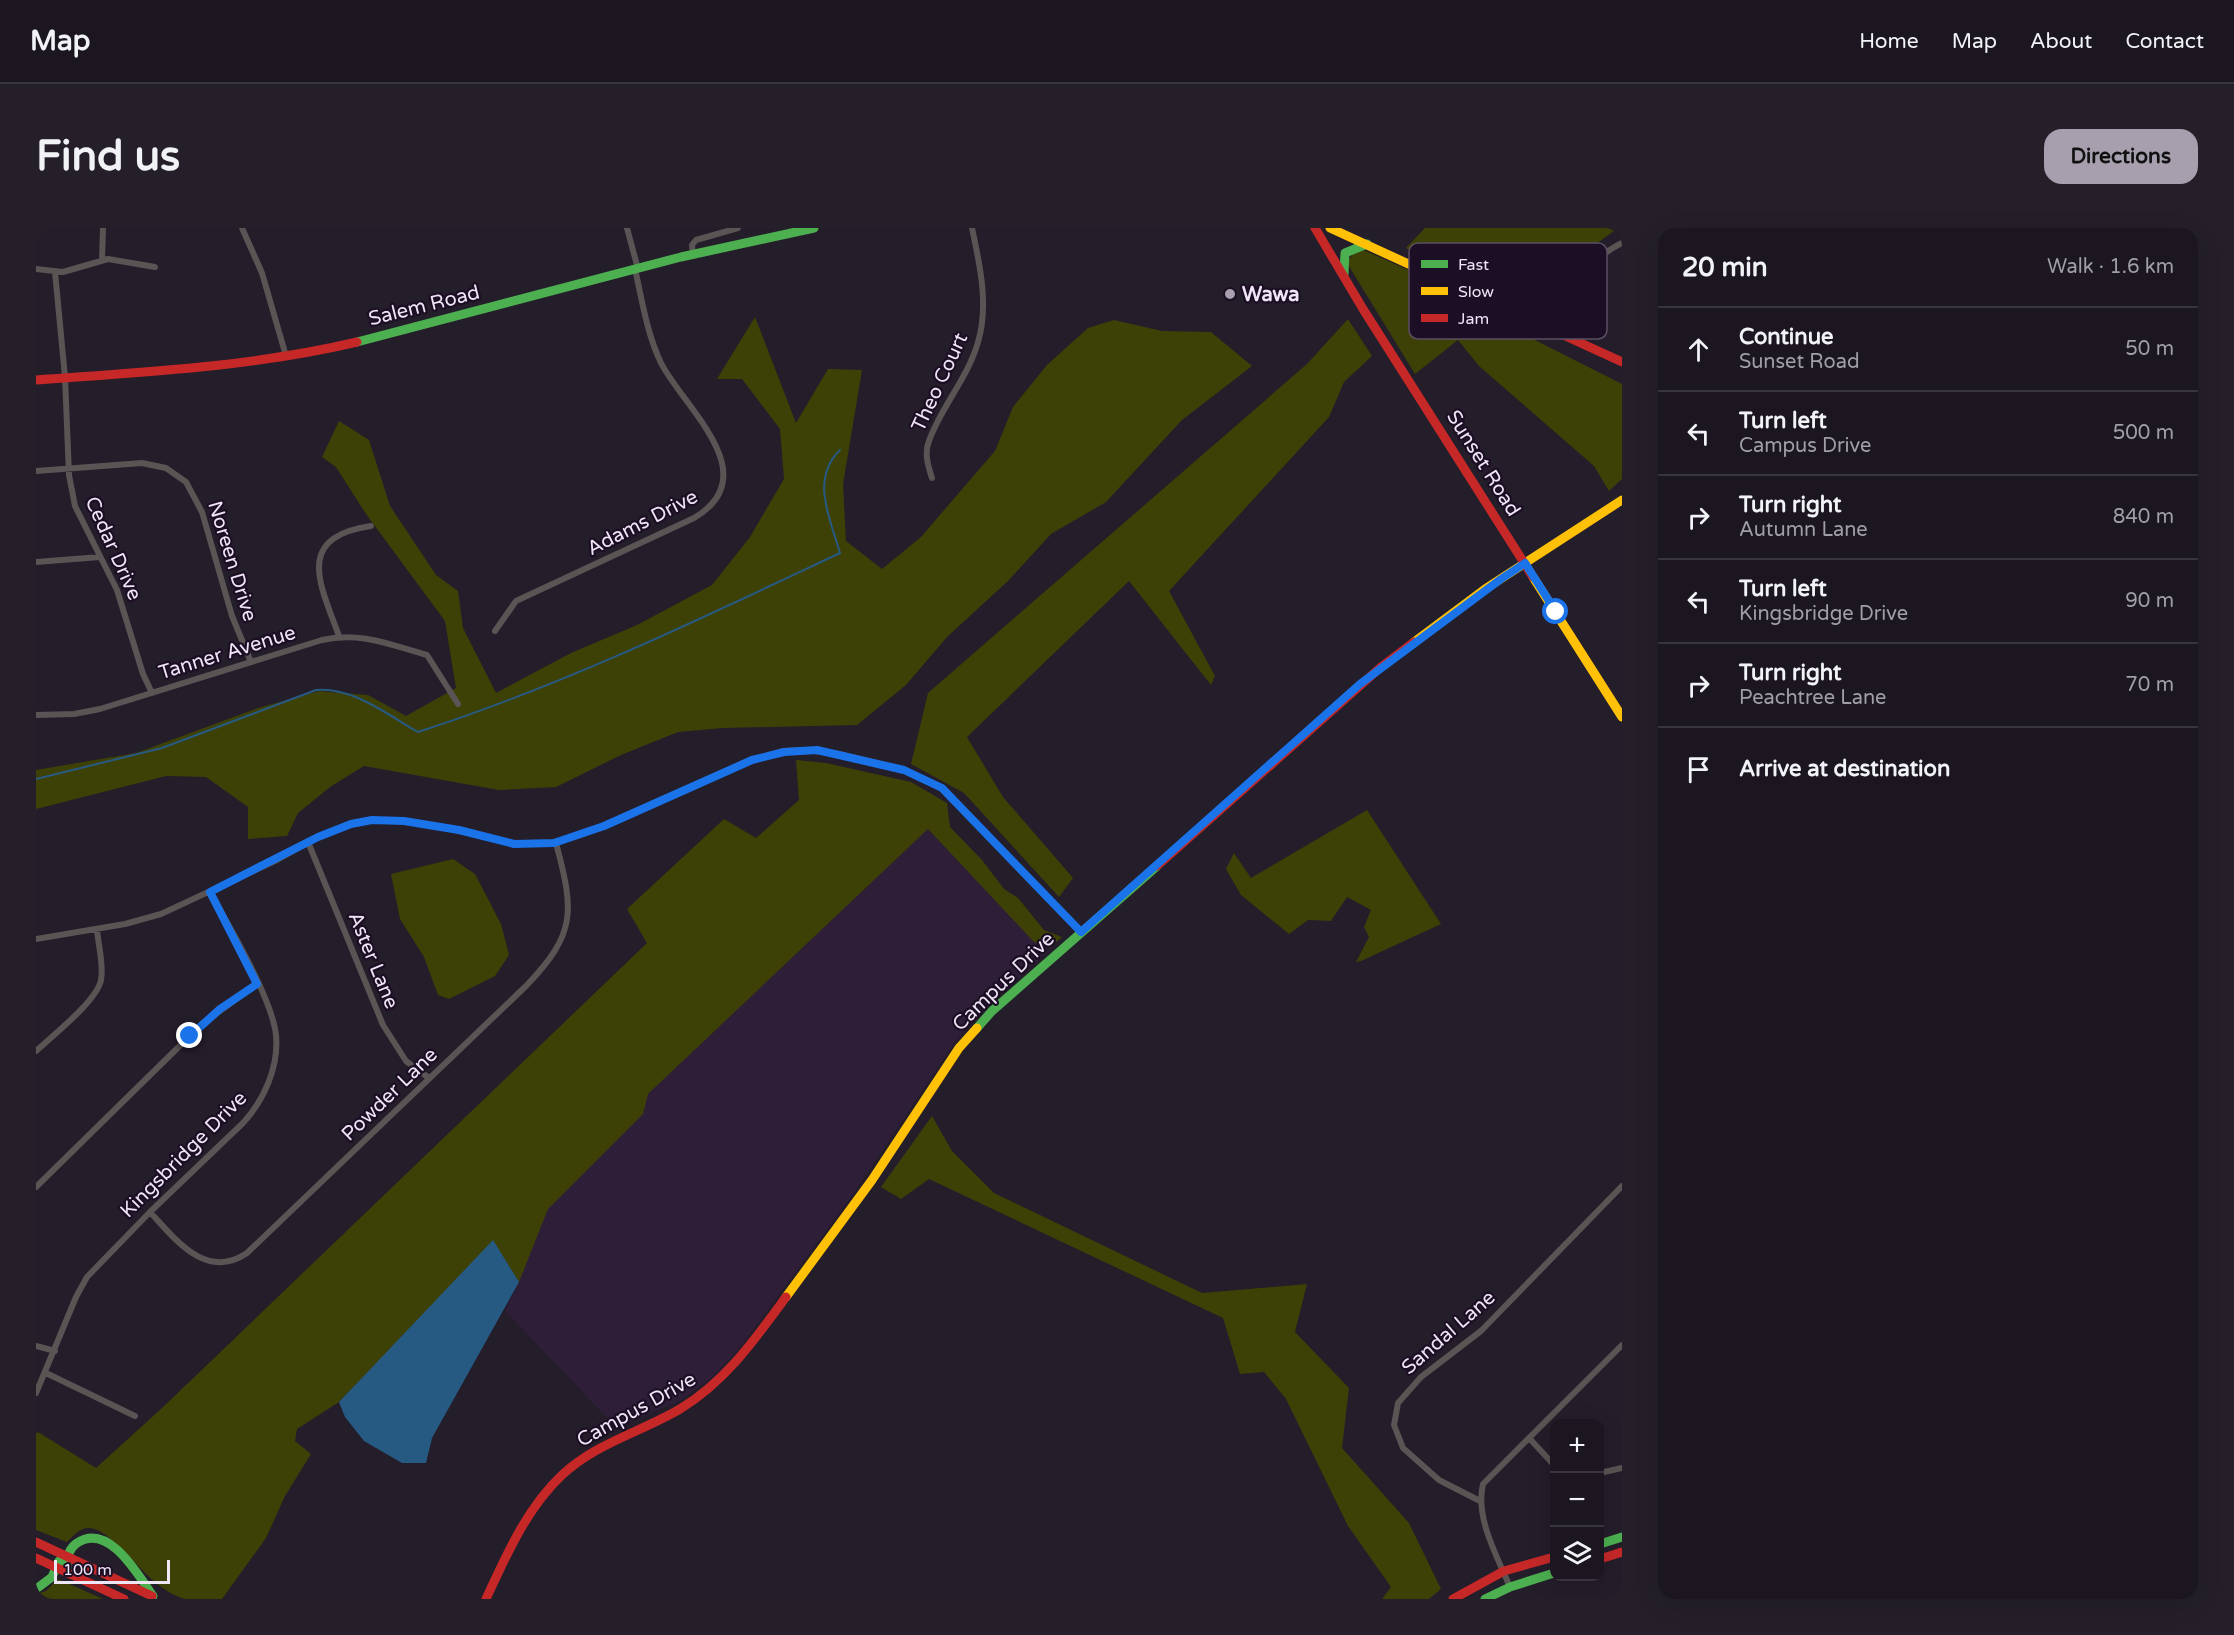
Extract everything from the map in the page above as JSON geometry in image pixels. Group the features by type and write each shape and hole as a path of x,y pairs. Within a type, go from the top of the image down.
{"main road":[{"name":"Salem Road","path":"36,380 219,366 286,356 366,339 636,269 814,228"},
{"name":"Sunset Road","path":"1315,228 1622,717"},
{"path":"1330,228 1409,263"},
{"path":"1345,279 1342,267 1345,253 1352,248 1368,244"},
{"path":"1571,339 1622,362"},
{"name":"Campus Drive","path":"486,1599 528,1515 558,1479 577,1462 607,1443 669,1415 696,1399 737,1363 873,1180 968,1036 992,1011 1360,684 1454,612 1622,500"},
{"path":"36,1589 44,1585 57,1568 63,1555 86,1537 102,1539 118,1553 156,1598"},
{"path":"1604,1542 1622,1537"},
{"path":"36,1542 156,1598"},
{"path":"1604,1557 1622,1552"},
{"path":"63,1555 67,1572"},
{"path":"36,1558 124,1599"},
{"path":"1453,1599 1464,1596 1503,1571 1550,1558"},
{"path":"1485,1599 1510,1587 1550,1574"}],"street":[{"path":"102,260 103,228"},
{"path":"242,228 262,273 286,356"},
{"name":"Adams Drive","path":"495,631 516,601 694,518 715,501 723,476 722,458 710,434 673,384 660,361 627,228"},
{"path":"693,256 692,245 696,240 738,228"},
{"name":"Theo Court","path":"932,478 927,460 928,442 972,359 982,324 982,288 972,228"},
{"path":"1607,251 1622,243"},
{"path":"36,269 55,272 102,260 119,259 155,267"},
{"name":"Cedar Drive","path":"55,272 65,377 69,469 78,514 117,590 143,674 152,693"},
{"name":"Noreen Drive","path":"36,471 126,463 150,464 173,471 186,482 202,512 232,616 251,662"},
{"path":"339,636 320,583 319,568 322,553 330,539 342,532 371,526"},
{"path":"36,562 100,558"},
{"name":"Tanner Avenue","path":"36,715 92,711 339,636 378,640 427,655 458,704"},
{"path":"36,939 149,918 210,892 308,842 351,824 383,819 448,828 514,844 556,843 604,826 762,756 795,750 828,752 904,770 942,788 1081,932"},
{"name":"Aster Lane","path":"308,842 383,1025 406,1061 429,1077"},
{"name":"Powder Lane","path":"150,1212 186,1249 203,1260 225,1263 240,1258 533,978 559,946 566,928 569,909 567,885 556,843"},
{"name":"Kingsbridge Drive","path":"36,1393 76,1297 87,1277 150,1212 243,1123 264,1093 273,1069 276,1034 257,984 210,892"},
{"path":"36,1052 92,997 99,985 102,971 97,929"},
{"path":"36,1187 202,1024 257,984"},
{"name":"Sandal Lane","path":"1480,1501 1439,1480 1403,1448 1394,1425 1398,1403 1414,1383 1489,1323 1622,1186"},
{"path":"1510,1587 1482,1515 1480,1501 1483,1484 1488,1476 1622,1345"},
{"path":"36,1346 55,1351"},
{"path":"46,1372 135,1416"},
{"path":"1529,1438 1550,1461"},
{"path":"1604,1472 1622,1468"}],"shaded area":[{"path":"1425,228 1618,228 1597,243 1411,243"},
{"path":"1361,249 1409,270 1409,339 1533,339 1622,384 1622,479 1609,491 1594,466 1479,366 1458,340 1415,374 1347,263 1352,255"},
{"path":"755,317 796,423 828,369 862,370 843,484 846,541 882,569 921,537 995,451 1013,407 1047,365 1088,328 1114,320 1162,331 1211,332 1252,366 1182,420 1106,502 1051,534 1008,581 947,637 906,685 857,725 723,728 678,732 621,755 556,787 499,790 364,766 330,787 298,813 287,836 248,839 248,807 206,777 166,776 36,809 36,770 136,753 258,708 319,691 368,695 406,716 456,688 445,621 366,514 336,467 322,457 339,421 369,440 390,506 436,575 458,591 463,628 496,693 571,653 637,625 712,585 750,537 784,479 780,429 742,379 717,379"},
{"path":"1348,319 1372,356 1344,382 1329,417 1169,591 1215,676 1211,685 1129,581 967,737 1003,797 1073,878 1059,897 964,793 911,764 928,693 1307,364"},
{"path":"796,760 826,763 911,782 947,803 950,827 982,860 1004,889 1018,898 1044,930 1062,937 1050,948 1034,942 928,829 648,1094 643,1114 548,1209 519,1282 493,1241 339,1402 297,1429 295,1441 311,1454 285,1496 266,1538 222,1599 185,1599 171,1593 145,1573 112,1539 101,1532 90,1528 83,1529 67,1542 36,1530 36,1434 38,1432 96,1468 162,1408 647,943 627,909 724,819 756,838 799,800"},
{"path":"1367,810 1441,924 1361,961 1356,962 1369,937 1364,927 1371,910 1347,897 1331,921 1308,920 1289,934 1241,895 1226,869 1234,853 1251,878"},
{"path":"928,829 1047,953 992,1000 955,1042 854,1193 742,1345 714,1376 681,1400 617,1428 505,1311 519,1282 493,1240"},
{"path":"453,859 475,874 501,924 509,955 495,976 449,999 438,995 424,957 400,919 391,874"},
{"path":"932,1116 952,1151 994,1193 1202,1293 1307,1284 1295,1332 1349,1388 1342,1448 1409,1523 1441,1589 1429,1599 1382,1599 1391,1587 1348,1526 1286,1399 1264,1372 1240,1374 1223,1318 929,1179 901,1199 881,1187"},
{"path":"58,1579 103,1599 36,1599 36,1594 46,1591"}],"water":[{"path":"493,1240 519,1282 432,1438 426,1463 402,1463 364,1441 345,1417 339,1402"}],"waterway":[{"path":"36,779 162,748 316,690 342,692 356,697 418,732 579,672 840,553 828,513 824,486 831,461 840,450"}],"traffic: fast":[{"path":"357,342 681,257 814,228"},
{"path":"1344,274 1345,253 1367,244"},
{"path":"977,1028 992,1011 1157,866"},
{"path":"1604,1543 1622,1537"},
{"path":"67,1572 68,1556 74,1546 89,1538 100,1539 111,1545 131,1564 153,1596"},
{"path":"36,1589 52,1577 59,1561"},
{"path":"1485,1599 1510,1587 1550,1574"}],"traffic: slow":[{"path":"1330,228 1409,264"},
{"path":"1414,642 1485,589 1622,500"},
{"path":"1533,577 1622,717"},
{"path":"786,1297 872,1180 959,1048 977,1028"}],"traffic: jam":[{"path":"1315,228 1363,309 1533,577"},
{"path":"1572,339 1622,362"},
{"path":"36,380 237,363 357,342"},
{"path":"1157,866 1381,667 1414,642"},
{"path":"486,1599 527,1518 549,1488 589,1454 680,1409 712,1386 739,1358 786,1297"},
{"path":"36,1542 152,1596"},
{"path":"1604,1558 1622,1552"},
{"path":"36,1558 124,1599"},
{"path":"1453,1599 1504,1571 1550,1558"}],"place":[{"name":"Wawa","path":"1230,294"}],"route":[{"path":"190,1036 220,1009 257,984 239,944 210,892 277,860 318,837 361,821 383,819 448,828 514,844 554,843 604,826 741,764 762,756 784,752 817,750 850,757 904,770 942,788 1081,932 1360,684 1398,653 1501,579 1525,563 1556,612"}]}
